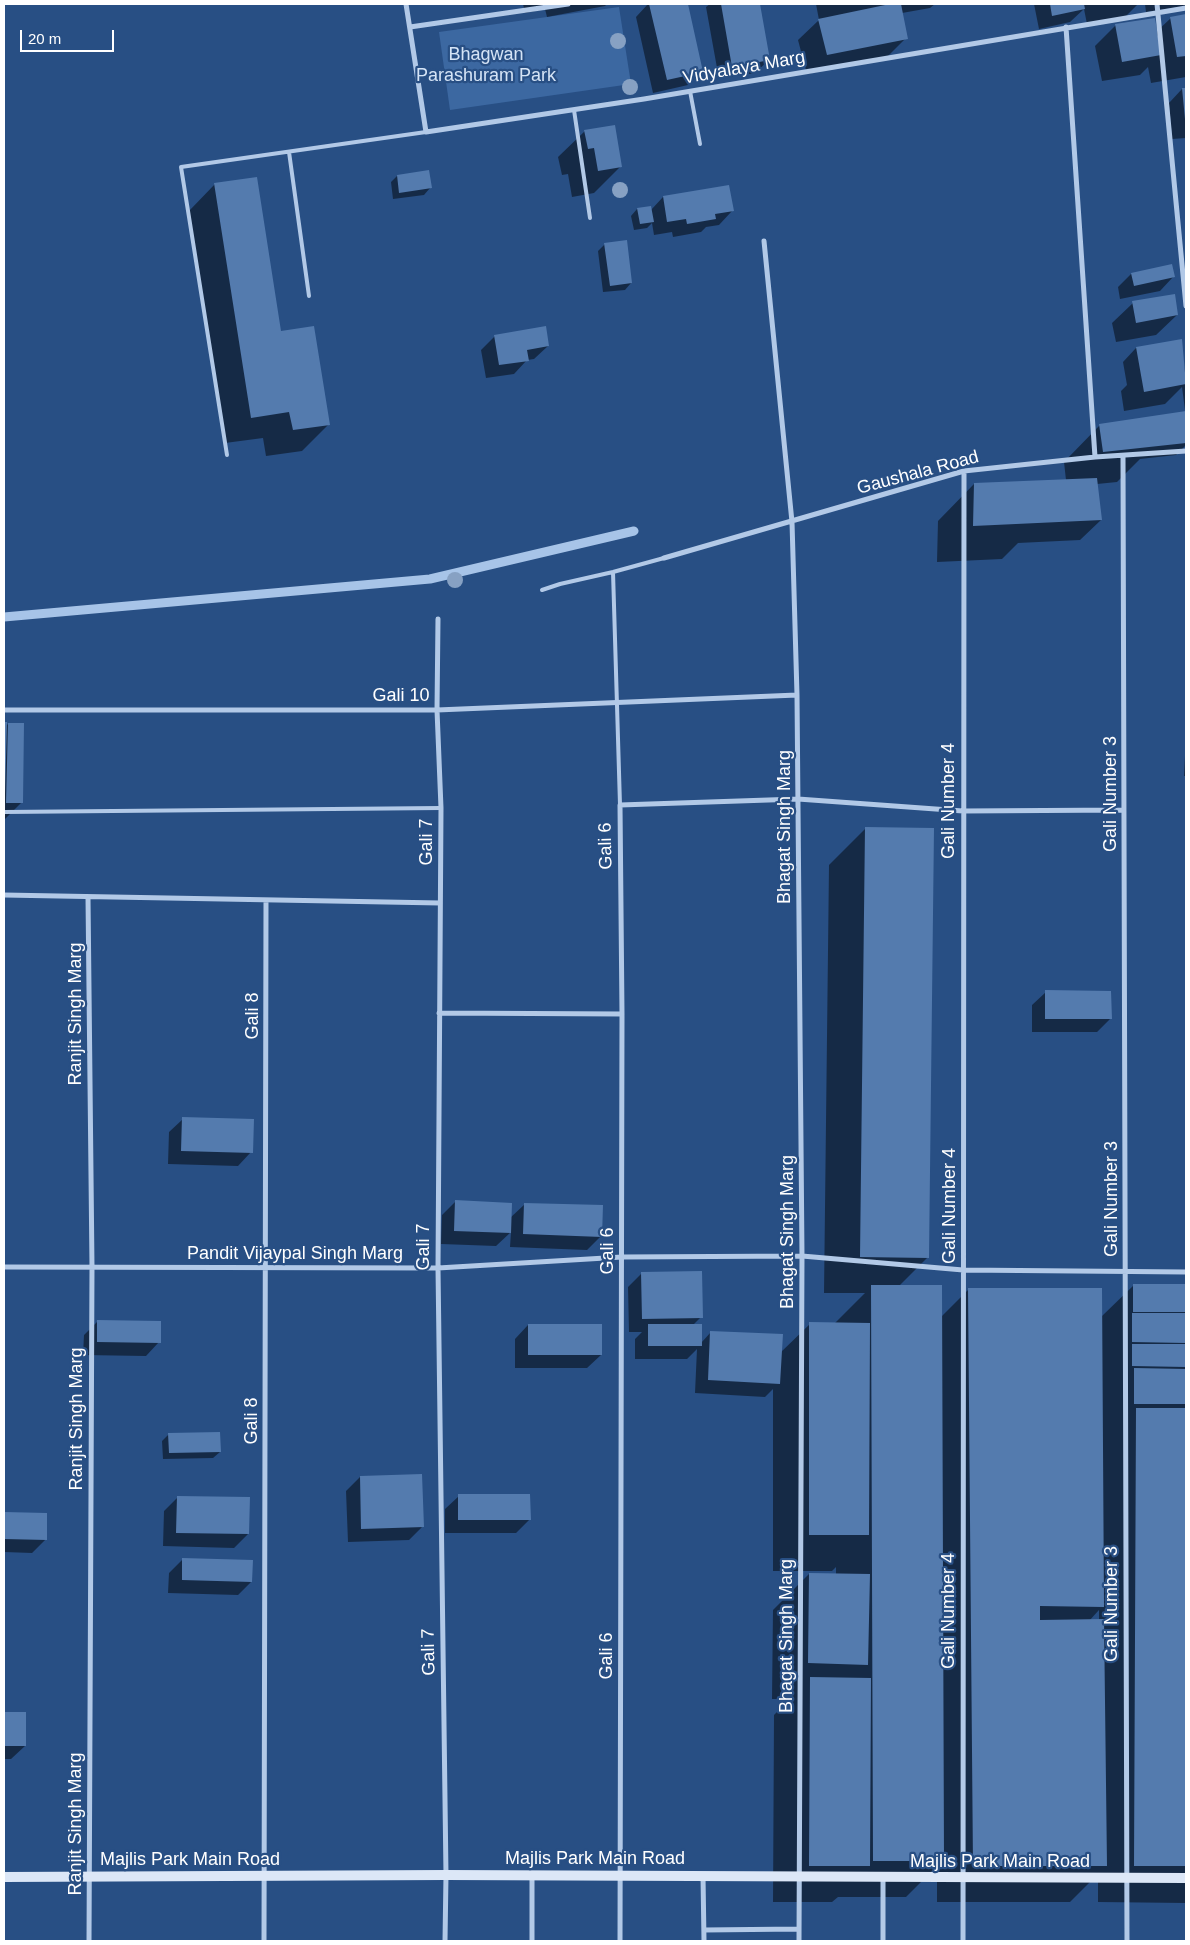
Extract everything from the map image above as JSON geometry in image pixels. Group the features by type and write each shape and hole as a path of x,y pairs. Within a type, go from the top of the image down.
{"street":[{"path":"406,4 426,132"},
{"path":"410,27 568,4"},
{"path":"1157,4 1186,306"},
{"name":"Vidyalaya Marg","path":"426,132 574,110 1186,8"},
{"path":"1066,27 1095,457"},
{"name":"Bhagat Singh Marg","path":"764,241 792,522 797,695 802,1256 799,1941"},
{"name":"Gaushala Road","path":"664,558 964,471 1095,457 1186,451"},
{"name":"Gali Number 3","path":"1123,456 1127,1941"},
{"name":"Gali Number 4","path":"963,1941 964,471"},
{"name":"Gali 7","path":"438,619 437,710 441,808 438,1268 446,1875 445,1941"},
{"name":"Gali 10","path":"4,710 437,710 797,695"},
{"name":"Gali 6","path":"620,1941 622,1014 620,805 798,799 963,811 1124,810"},
{"path":"4,895 440,903"},
{"name":"Ranjit Singh Marg","path":"88,897 92,1267 89,1941"},
{"name":"Gali 8","path":"264,1941 266,901"},
{"path":"439,1013 622,1014"},
{"name":"Pandit Vijaypal Singh Marg","path":"4,1267 438,1268 622,1257 802,1256 963,1270 1186,1272"},
{"path":"532,1875 532,1941"},
{"name":"Majlis Park Main Road","path":"4,1877 532,1875 1186,1878"},
{"path":"704,1876 704,1941"},
{"path":"883,1878 883,1941"},
{"path":"704,1930 799,1929"}],"lane":[{"path":"690,91 700,144"},
{"path":"574,110 590,218"},
{"path":"228,455 181,167 426,132"},
{"path":"289,152 309,296"},
{"path":"542,590 664,558"},
{"path":"614,572 620,805"},
{"path":"4,812 441,808"}],"green space":[{"name":"Bhagwan Parashuram Park","path":"619,7 631,84 450,110 439,32"}],"building":[{"path":"649,4 688,4 703,72 667,80"},
{"path":"721,4 760,4 770,60 732,67"},
{"path":"890,4 901,4 908,39 827,55 818,19"},
{"path":"1050,4 1084,4 1085,9 1052,16"},
{"path":"1186,14 1186,56 1177,57 1170,17"},
{"path":"1155,18 1161,55 1122,62 1115,24"},
{"path":"1182,88 1186,88 1186,119 1185,119"},
{"path":"615,125 622,167 598,171 594,148 588,149 584,130"},
{"path":"429,170 432,188 399,193 397,175"},
{"path":"257,177 281,331 314,326 330,425 293,430 289,412 251,418 214,183"},
{"path":"729,185 734,211 715,214 716,219 687,224 686,219 667,222 663,196"},
{"path":"651,206 654,222 640,224 637,208"},
{"path":"627,240 632,283 610,286 604,243"},
{"path":"1172,264 1175,277 1134,286 1131,273"},
{"path":"1175,294 1178,315 1136,323 1132,301"},
{"path":"546,326 549,346 527,350 529,361 499,365 494,335"},
{"path":"1182,339 1186,384 1144,392 1136,347"},
{"path":"1186,411 1186,443 1103,452 1099,424"},
{"path":"1097,478 1102,520 973,526 974,483"},
{"path":"4,722 7,722 5,794 4,794"},
{"path":"8,723 24,723 23,803 6,803"},
{"path":"865,827 934,828 929,1258 860,1257"},
{"path":"1045,990 1111,991 1112,1019 1045,1019"},
{"path":"182,1117 254,1119 253,1153 181,1151"},
{"path":"455,1200 512,1203 511,1233 454,1231"},
{"path":"524,1203 603,1205 602,1237 523,1234"},
{"path":"702,1271 703,1318 642,1319 641,1272"},
{"path":"1133,1284 1186,1284 1186,1312 1133,1312"},
{"path":"871,1285 942,1285 944,1861 873,1861"},
{"path":"968,1288 1102,1288 1104,1607 1040,1606 1040,1620 1104,1619 1107,1866 973,1866"},
{"path":"1132,1313 1186,1313 1186,1343 1132,1342"},
{"path":"97,1320 161,1321 161,1343 97,1342"},
{"path":"809,1322 870,1323 869,1535 809,1535"},
{"path":"528,1324 602,1324 602,1355 528,1355"},
{"path":"648,1324 702,1324 702,1346 648,1346"},
{"path":"710,1331 783,1334 780,1384 708,1380"},
{"path":"1132,1344 1186,1344 1186,1367 1132,1366"},
{"path":"1134,1368 1186,1369 1186,1404 1134,1404"},
{"path":"1136,1408 1186,1408 1186,1866 1134,1866"},
{"path":"220,1432 221,1452 169,1453 168,1433"},
{"path":"422,1474 424,1527 361,1529 360,1476"},
{"path":"458,1494 530,1494 531,1520 458,1520"},
{"path":"177,1496 250,1497 249,1534 176,1533"},
{"path":"4,1512 47,1513 47,1540 4,1539"},
{"path":"182,1558 253,1560 252,1582 182,1580"},
{"path":"809,1573 870,1574 868,1665 808,1663"},
{"path":"810,1677 871,1678 870,1866 809,1866"},
{"path":"4,1712 26,1712 26,1746 4,1746"}],"waterway":[{"path":"4,617 430,579 634,531"}]}
